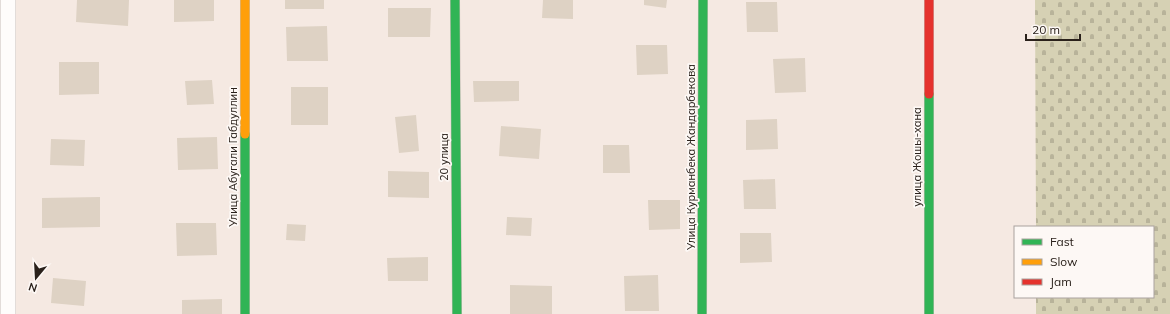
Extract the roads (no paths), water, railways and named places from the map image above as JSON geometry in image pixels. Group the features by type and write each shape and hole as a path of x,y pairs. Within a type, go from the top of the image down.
{"street":[{"path":"8,0 8,314"},
{"name":"Улица Абугали Габдуллин","path":"244,314 245,0"},
{"name":"20 улица","path":"455,0 457,314"},
{"name":"Улица Курманбека Жандарбекова","path":"702,314 703,0"},
{"name":"улица Жошы-хана","path":"929,0 929,314"}]}
